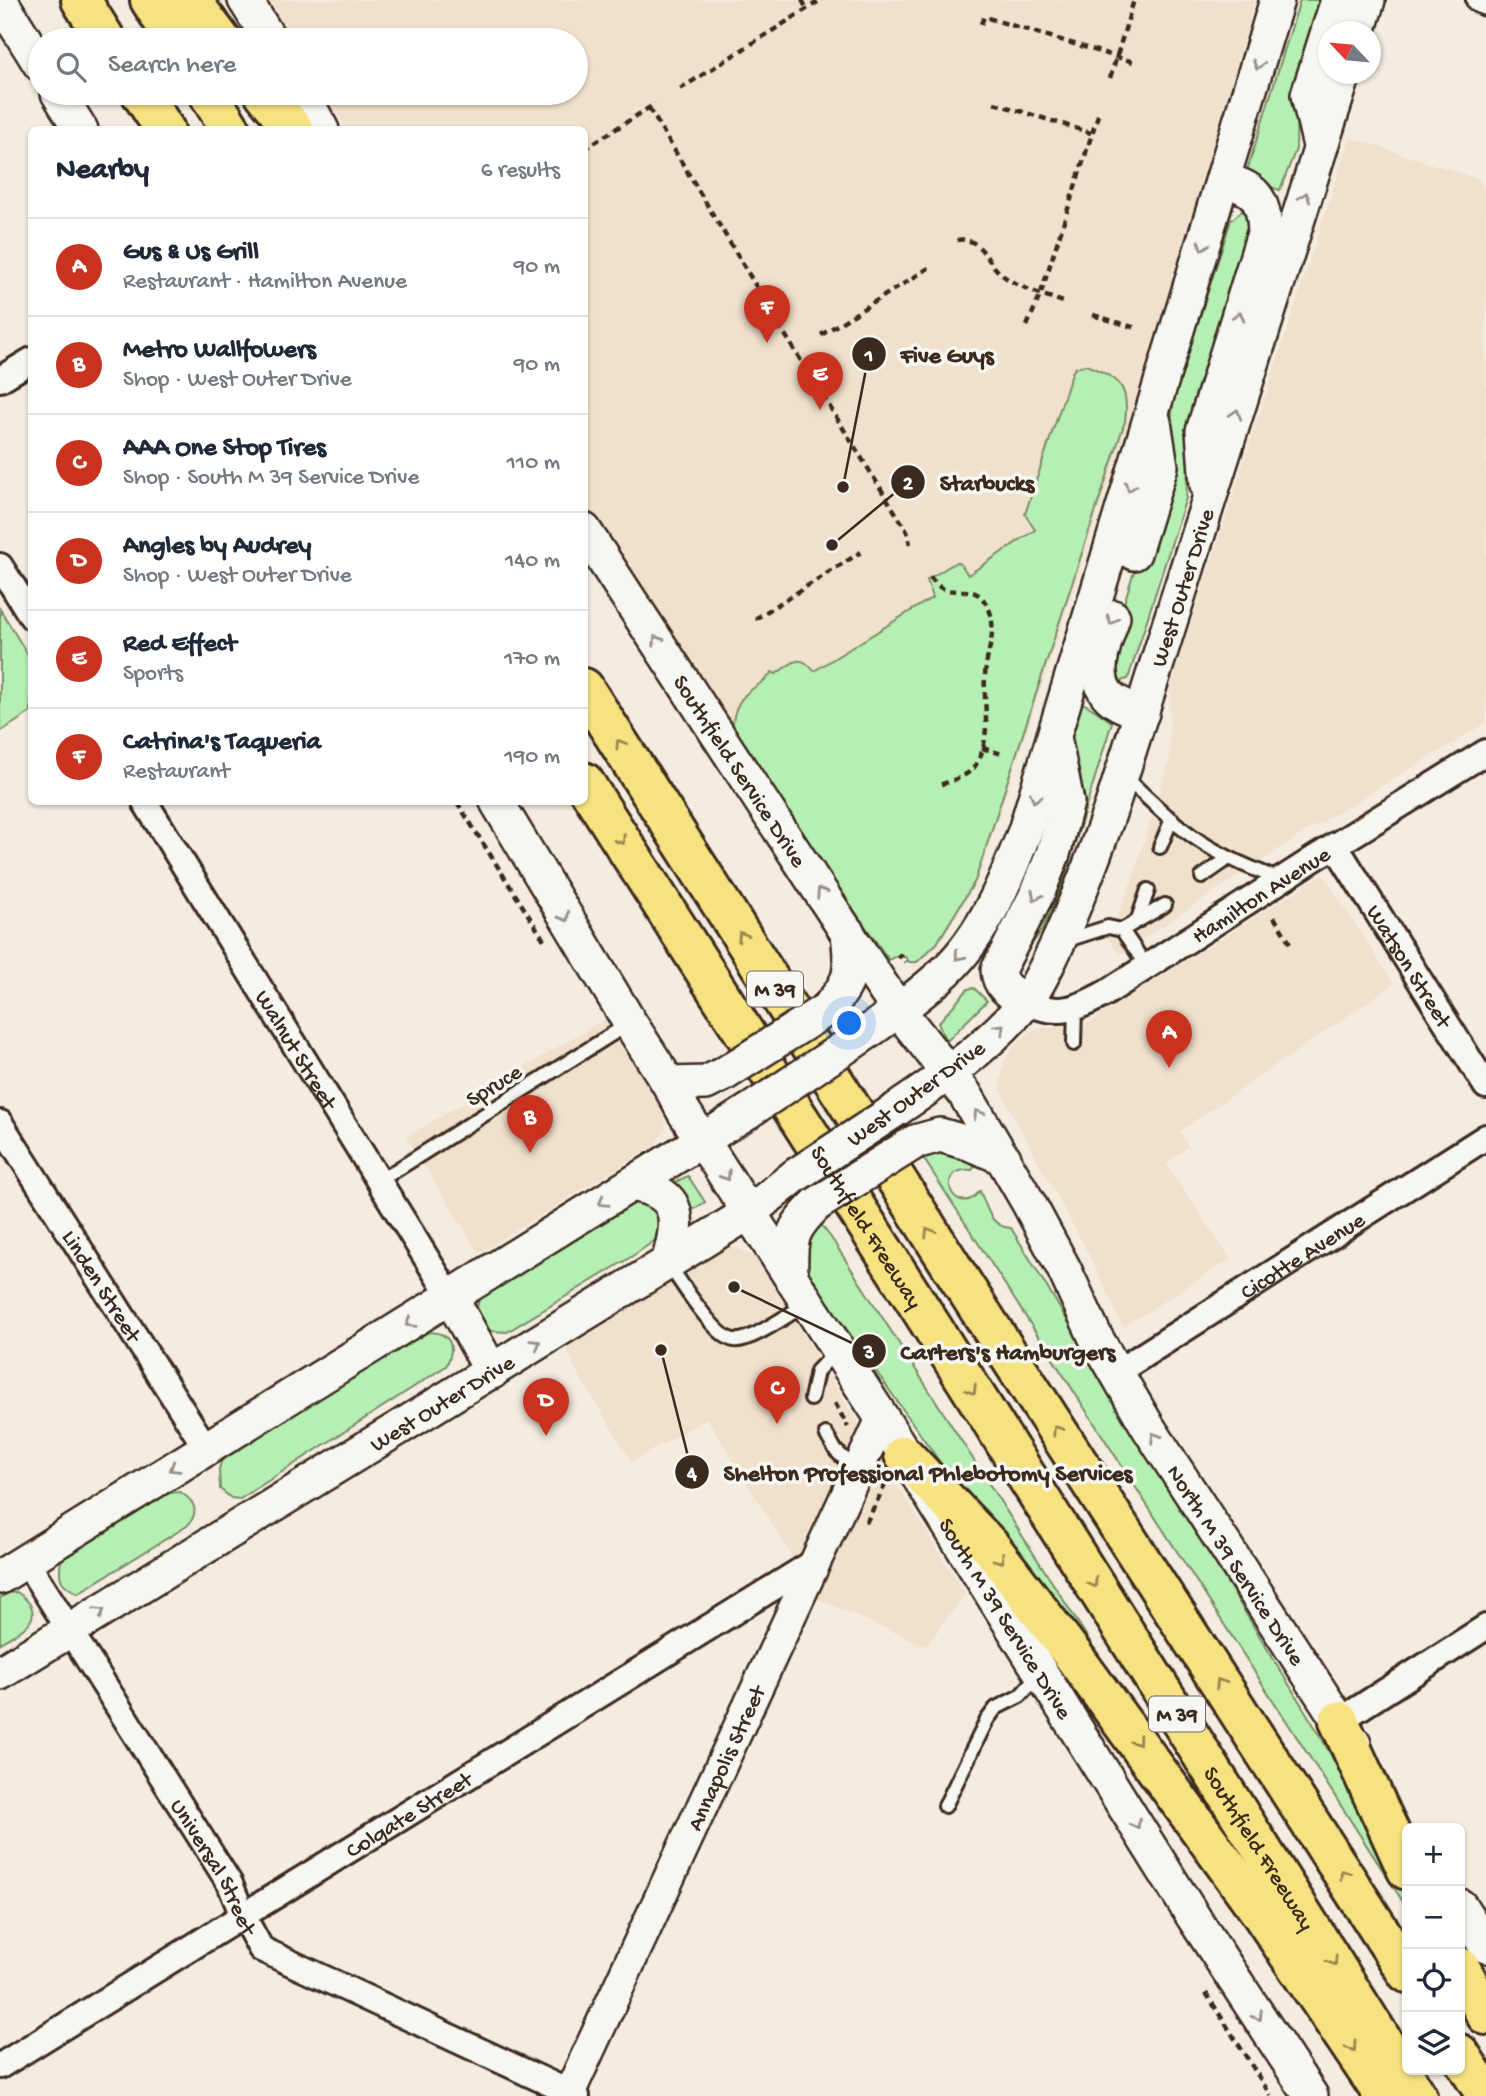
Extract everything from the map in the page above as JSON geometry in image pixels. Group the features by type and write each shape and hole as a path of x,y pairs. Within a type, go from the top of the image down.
{"highway":[{"path":"150,0 168,28"},
{"path":"191,0 212,28"},
{"path":"128,105 137,126"},
{"path":"149,105 162,126"},
{"path":"215,105 229,126"},
{"path":"274,105 291,126"},
{"name":"Southfield Freeway","path":"588,694 973,1301 1402,1965"},
{"name":"Southfield Freeway","path":"588,788 1418,2096"},
{"path":"904,1455 990,1546 1070,1651 1258,1909 1384,2096"},
{"path":"1339,1721 1402,1859"},
{"path":"1465,1976 1486,2015"},
{"path":"1465,2062 1486,2095"}],"main road":[{"path":"0,0 28,45"},
{"path":"245,0 262,28"},
{"path":"13,1569 749,1111 899,1011 948,969 978,932 1004,884 1025,831 1278,0"},
{"path":"1321,148 1308,95 1338,0"},
{"path":"1361,21 1368,0"},
{"name":"West Outer Drive","path":"0,1674 750,1212 796,1175 949,1073 1000,1029 1026,1002 1058,943 1090,869 1342,84"},
{"path":"65,105 79,126"},
{"path":"308,105 320,126"},
{"path":"1209,502 1203,431 1265,230 1264,210 1255,193 1241,185 1223,180"},
{"path":"1142,713 1121,704 1107,693 1100,675 1102,651 1161,466 1152,413"},
{"name":"Southfield Service Drive","path":"588,536 899,1011"},
{"path":"1026,1002 1006,989 999,980 998,970 1038,891 1053,854 1067,802 1054,736"},
{"path":"499,805 702,1140"},
{"path":"669,1084 706,1083 827,1009 844,990 852,965 848,933"},
{"name":"North M 39 Service Drive","path":"899,1011 965,1094 1004,1157 1064,1269 1095,1336 1148,1427 1406,1823"},
{"path":"799,1289 790,1246 798,1223 817,1204 915,1142 940,1135 1004,1157"},
{"name":"South M 39 Service Drive","path":"702,1140 882,1418 1194,1918 1311,2096"},
{"path":"632,1184 662,1194 673,1208 676,1231 668,1263"},
{"path":"451,1297 492,1371"},
{"path":"1465,1914 1486,1946"}],"street":[{"path":"1479,0 1486,3"},
{"path":"0,379 28,362"},
{"path":"0,566 28,611"},
{"name":"Hamilton Avenue","path":"1026,1002 1044,1010 1075,1007 1107,993 1335,845 1486,752"},
{"name":"Walnut Street","path":"147,805 451,1297"},
{"name":"Watson Street","path":"1335,845 1486,1086"},
{"name":"Linden Street","path":"0,1123 206,1448"},
{"name":"Cicotte Avenue","path":"1116,1372 1486,1137"},
{"name":"Annapolis Street","path":"571,2095 882,1418"},
{"name":"Colgate Street","path":"0,2066 816,1561"},
{"name":"Universal Street","path":"13,1569 69,1630 230,1884 261,1949 571,2095"},
{"path":"1339,1721 1486,1627"}],"lane":[{"path":"1122,774 1199,841 1229,858 1281,880"},
{"path":"1160,847 1171,819"},
{"path":"1202,877 1229,858"},
{"path":"1138,919 1148,890"},
{"path":"1122,930 1165,905"},
{"path":"1058,943 1108,926 1122,930 1147,967"},
{"path":"1074,1044 1075,1007"},
{"name":"Spruce","path":"379,1181 630,1023"},
{"path":"668,1263 723,1336 736,1341 755,1335 799,1289"},
{"path":"811,1399 817,1371 837,1350"},
{"path":"826,1434 836,1451 857,1471"},
{"path":"945,1806 986,1720 996,1708 1020,1696 1041,1673"}],"path":[{"path":"802,0 807,9"},
{"path":"680,89 821,0"},
{"path":"1110,78 1134,0"},
{"path":"981,24 984,17 1137,63"},
{"path":"994,103 1091,133"},
{"path":"588,146 655,104"},
{"path":"649,108 907,531 910,544"},
{"path":"1027,326 1041,293 1099,112"},
{"path":"957,240 966,238 975,243 998,271 1013,281 1063,302"},
{"path":"821,335 932,266"},
{"path":"1093,315 1136,328"},
{"path":"755,619 861,552"},
{"path":"930,577 937,585 947,590 971,591 979,595 990,610 993,625 985,673 987,714 982,748 974,768 937,786"},
{"path":"982,748 1002,754"},
{"path":"459,805 550,950"},
{"path":"1274,917 1290,943"},
{"path":"835,1403 852,1433"}],"shaded area":[{"path":"262,0 1255,0 1159,329 977,882 939,945 915,967 685,667 588,511 588,126 345,126 331,105 588,105 588,28 280,28"},
{"path":"1350,137 1478,179 1486,191 1486,723 1297,837 1120,954 1108,939 1133,878 1169,761 1170,688"},
{"path":"1323,874 1394,984 1180,1131 1188,1146 1166,1164 1231,1259 1123,1327 1092,1261 1006,1102 1000,1087 1004,1061 1015,1045 1033,1029 1085,1025"},
{"path":"613,1014 662,1100 666,1128 655,1145 479,1253 406,1137"},
{"path":"730,1245 755,1257 965,1594 926,1646 818,1599 707,1418 632,1462 572,1364 573,1360 563,1343"}],"green space":[{"path":"1300,0 1328,0 1321,21 1318,21 1318,32 1297,100 1296,149 1280,190 1246,174"},
{"path":"1242,211 1249,213 1254,220 1190,437 1186,498 1128,679 1114,683 1106,661 1168,462 1173,400 1231,220"},
{"path":"1086,365 1106,374 1119,384 1126,398 1125,421 975,881 937,943 917,962 909,962 905,957 896,956 889,960 733,731 735,712 749,691 767,679 772,672 776,674 796,661 804,662 814,671 933,597 927,580 956,562 961,564 968,575 1035,530 1025,514 1072,373 1075,368"},
{"path":"0,609 28,655 28,714 0,732"},
{"path":"1079,702 1112,722 1060,892 1042,930 1022,958 1069,732"},
{"path":"974,988 987,1001 948,1040 938,1023 968,989"},
{"path":"941,1148 966,1156 975,1166 972,1170 954,1175 950,1180 953,1193 964,1201 980,1191 994,1220 1011,1228 1321,1737 1402,1883 1402,1900 922,1156"},
{"path":"688,1176 705,1202 690,1212 671,1184"},
{"path":"635,1201 649,1201 663,1213 657,1239 507,1332 491,1331 479,1324 476,1311 480,1296"},
{"path":"819,1222 1125,1696 984,1525 808,1274 800,1252"},
{"path":"428,1332 442,1335 449,1342 451,1353 446,1366 240,1499 231,1498 220,1489 219,1469 222,1458"},
{"path":"180,1492 194,1507 194,1516 187,1526 78,1593 64,1584 60,1577 61,1560 169,1493"},
{"path":"17,1592 32,1608 33,1615 30,1622 0,1643 0,1598"}],"place":[{"name":"Catrina's Taqueria","path":"767,343"},
{"name":"Red Effect","path":"820,410"},
{"name":"Five Guys","path":"843,487"},
{"name":"Starbucks","path":"832,545"},
{"name":"Gus & Us Grill","path":"1169,1068"},
{"name":"Metro Wallfowers","path":"530,1153"},
{"name":"Carters's Hamburgers","path":"734,1287"},
{"name":"Shelton Professional Phlebotomy Services","path":"661,1350"},
{"name":"AAA One Stop Tires","path":"777,1424"},
{"name":"Angles by Audrey","path":"546,1436"}]}
